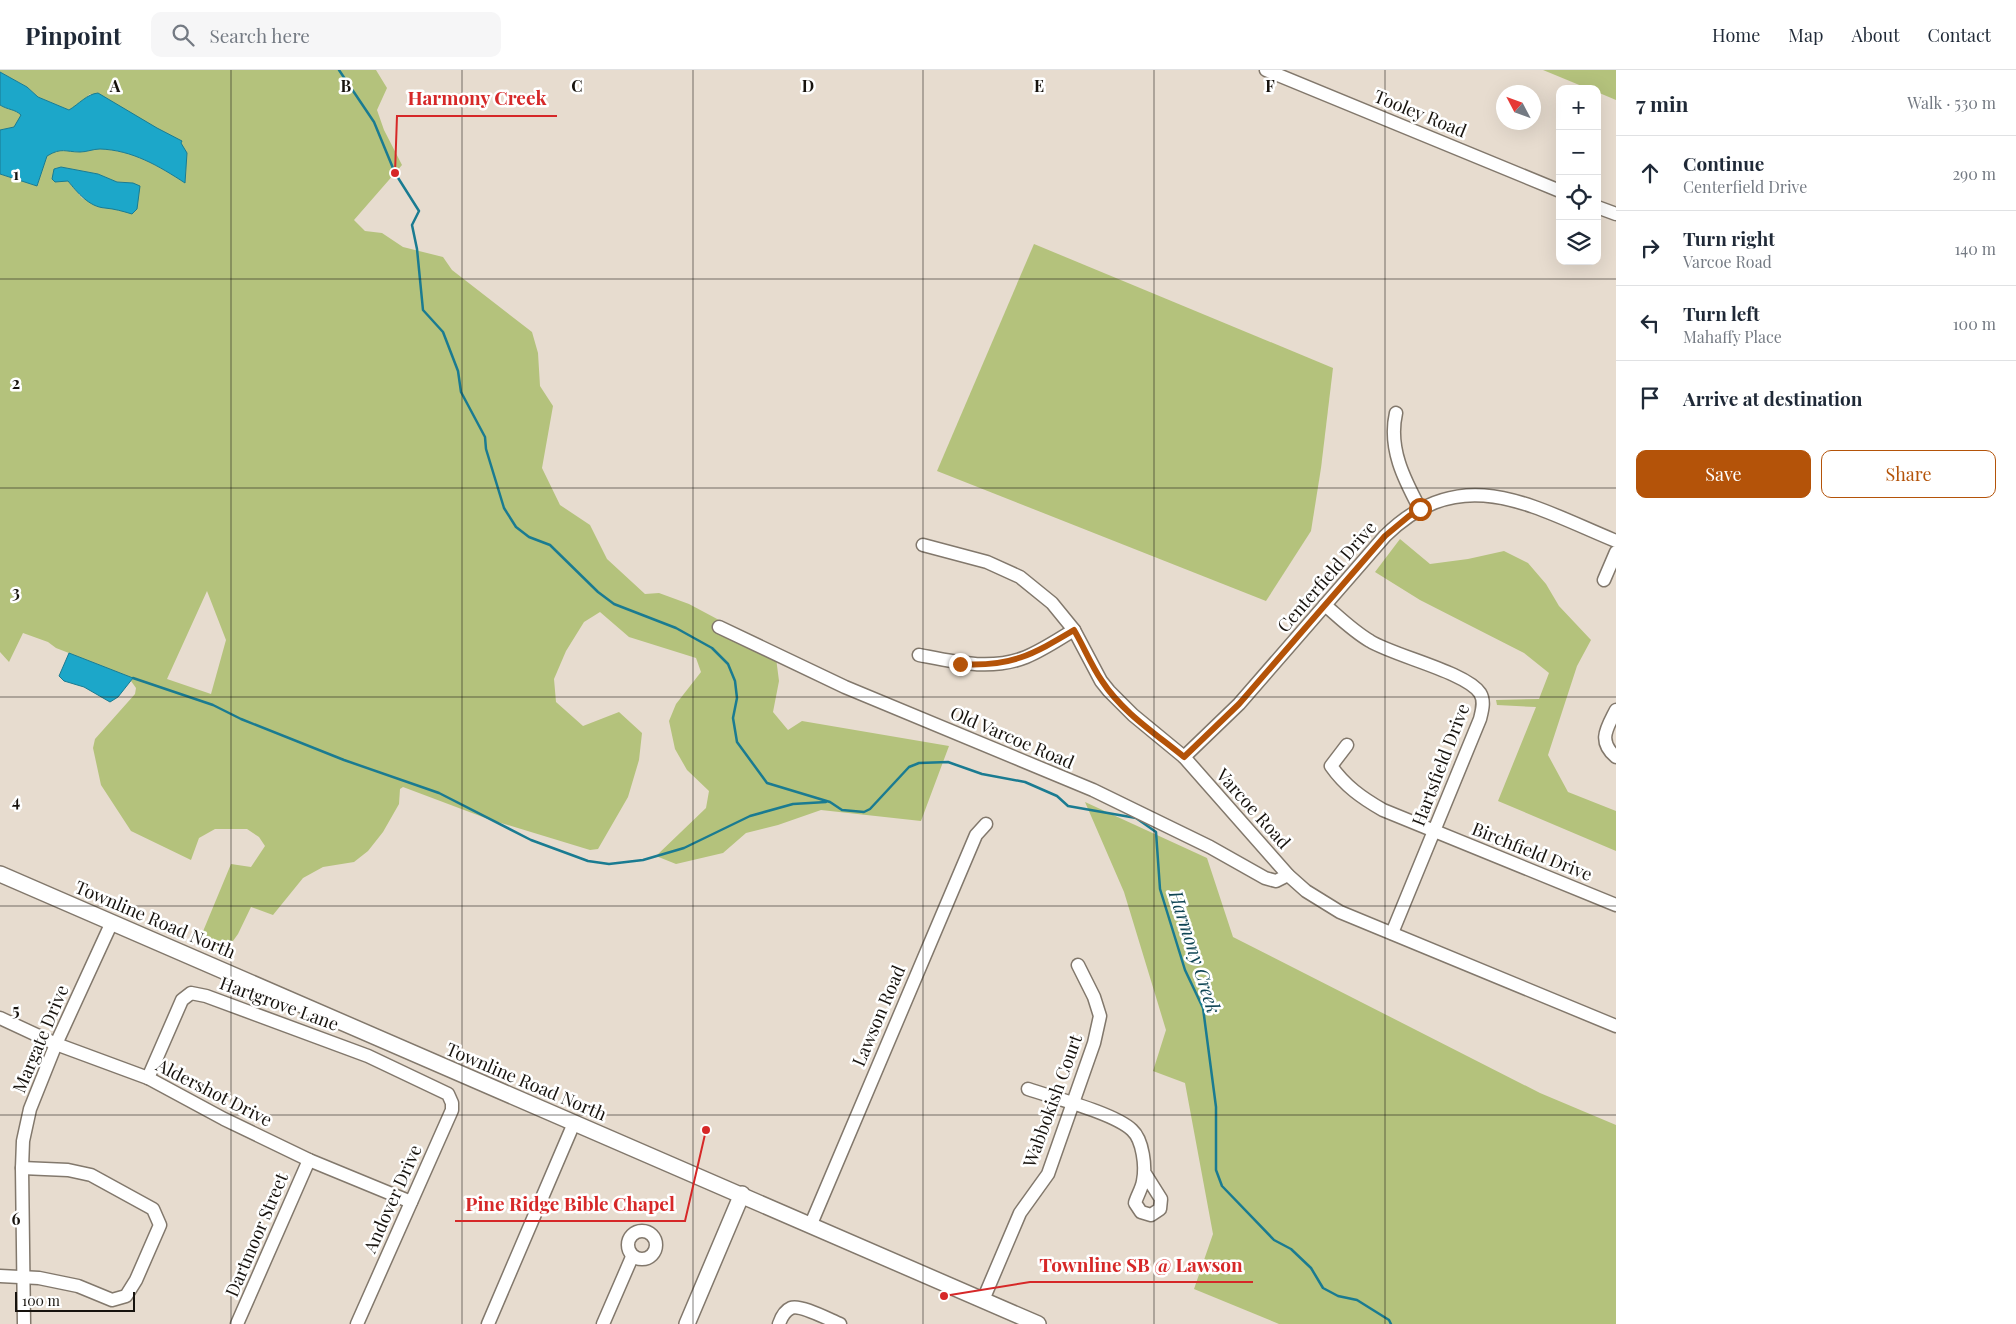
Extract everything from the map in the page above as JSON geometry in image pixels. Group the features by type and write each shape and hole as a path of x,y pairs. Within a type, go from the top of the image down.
{"main road":[{"name":"Townline Road North","path":"0,874 742,1194 1038,1324"},
{"path":"687,1324 742,1194"}],"street":[{"name":"Tooley Road","path":"1266,70 1556,189"},
{"path":"1601,208 1616,214"},
{"path":"1396,412 1396,456 1404,480 1420,509"},
{"name":"Centerfield Drive","path":"1184,757 1239,704 1385,536 1409,516 1436,501 1451,497 1473,495 1500,496 1518,501 1616,541"},
{"name":"Varcoe Road","path":"922,545 978,559 1020,577 1052,603 1074,630 1110,692 1127,709 1184,757 1288,875 1306,892 1340,912 1616,1026"},
{"path":"1604,580 1616,552"},
{"name":"Hartsfield Drive","path":"1325,605 1351,628 1371,642 1467,681 1480,694 1484,704 1480,719 1435,831 1392,932"},
{"name":"Old Varcoe Road","path":"718,627 845,687 1093,790 1210,847 1265,878 1276,881 1288,875"},
{"path":"919,655 960,664 984,665 1004,663 1026,657 1074,630"},
{"path":"1616,710 1604,740 1610,752 1616,757"},
{"name":"Birchfield Drive","path":"1347,746 1331,766 1340,779 1361,798 1383,810 1616,905"},
{"name":"Lawson Road","path":"811,1224 976,835 986,824"},
{"name":"Margate Drive","path":"24,1324 22,1168 26,1126 30,1109 56,1044 112,922"},
{"name":"Wabbokish Court","path":"983,1300 1020,1213 1048,1174 1074,1105 1094,1043 1100,1016 1094,997 1078,965"},
{"name":"Hartgrove Lane","path":"148,1078 182,1000 191,994 206,996 316,1036 368,1056 443,1090"},
{"name":"Aldershot Drive","path":"0,1018 56,1044 148,1078 224,1119 309,1160 411,1202"},
{"path":"1028,1089 1111,1118 1132,1130 1140,1142 1144,1172"},
{"name":"Andover Drive","path":"357,1324 452,1110 451,1098 443,1090"},
{"path":"488,1324 574,1123"},
{"name":"Dartmoor Street","path":"237,1324 309,1160"},
{"path":"0,1276 22,1276 78,1286 112,1300 126,1296 136,1280 160,1225 153,1209 91,1175 68,1170 22,1168"},
{"path":"603,1324 632,1257"},
{"path":"779,1324 786,1312 792,1307 800,1308 840,1324"}],"green space":[{"path":"0,70 376,70 387,88 377,110 384,130 402,165 354,220 365,231 382,233 403,247 443,257 452,270 532,332 538,353 540,386 553,406 542,468 560,505 590,525 607,559 645,594 659,593 689,604 775,650 779,681 773,712 788,730 802,721 949,746 921,821 821,810 778,825 746,833 723,853 676,864 656,856 706,808 709,791 687,770 675,749 669,721 676,704 701,672 696,658 629,637 600,612 584,622 566,651 554,679 556,702 583,726 619,712 642,733 639,760 628,797 598,849 590,850 488,819 403,787 400,789 399,804 383,832 368,851 354,862 323,867 303,878 273,915 251,907 238,934 225,952 217,953 199,941 231,864 251,867 265,846 259,837 247,829 215,829 199,838 191,860 131,831 101,785 93,748 95,739 135,694 136,688 131,681 133,678 23,633 9,662 0,652 0,174 37,186 47,155 60,151 81,152 100,149 123,152 145,160 185,183 187,153 90,94 82,102 69,110 38,97 27,87 0,72","holes":["61,167 98,174 117,182 133,183 132,214 112,207 104,208 82,198 68,181 54,169","207,591 226,640 211,694 167,679"]},
{"path":"1543,70 1616,70 1616,100 1601,94 1601,85 1579,85"},
{"path":"0,105 22,115 14,127 0,130"},
{"path":"1034,244 1333,368 1311,531 1266,601 937,471"},
{"path":"1400,539 1430,564 1468,559 1504,551 1528,563 1546,584 1559,606 1591,640 1577,666 1548,755 1568,792 1616,811 1616,851 1498,801 1536,707 1497,705 1496,700 1539,699 1549,673 1524,653 1420,600 1375,572"},
{"path":"1085,802 1207,858 1233,937 1540,1093 1616,1125 1616,1324 1279,1324 1194,1289 1213,1234 1185,1083 1153,1071 1166,1030 1124,892"}],"water":[{"path":"0,72 27,87 38,97 69,110 87,97 98,93 182,141 181,143 187,153 185,183 145,160 123,152 100,149 52,153 47,156 37,186 0,174 0,130 14,127 21,115 0,105"},
{"path":"61,167 98,174 117,182 133,183 140,186 137,209 132,214 94,205 75,190 68,181 55,182 52,179 54,169"},
{"path":"69,653 133,678 118,697 110,702 84,687 64,681 59,676"}],"waterway":[{"name":"Harmony Creek","path":"339,70 374,122 395,173 419,211 412,225 417,249 423,310 443,332 458,371 461,392 485,437 486,449 504,508 516,527 529,537 550,545 598,592 614,604 676,628 712,648 728,664 735,681 737,698 733,718 737,742 767,783 830,802 842,810 864,812 870,809 909,767 919,763 948,762 982,774 1025,782 1057,796 1068,806 1136,818 1156,832 1160,889 1185,970 1203,1008 1216,1107 1216,1170 1222,1186 1274,1240 1291,1249 1311,1268 1323,1288 1338,1296 1357,1300 1389,1320 1391,1324"},
{"path":"133,678 213,705 241,719 344,760 439,793 531,840 588,861 609,864 643,860 684,848 750,816 793,804 826,802"}],"place":[{"name":"Harmony Creek","path":"395,173"},
{"name":"Pine Ridge Bible Chapel","path":"706,1130"},
{"name":"Townline SB @ Lawson","path":"944,1296"}],"route":[{"path":"960,664 984,665 1004,663 1026,657 1074,630 1110,692 1120,703 1184,757 1239,704 1385,536 1395,526 1420,509"}]}
